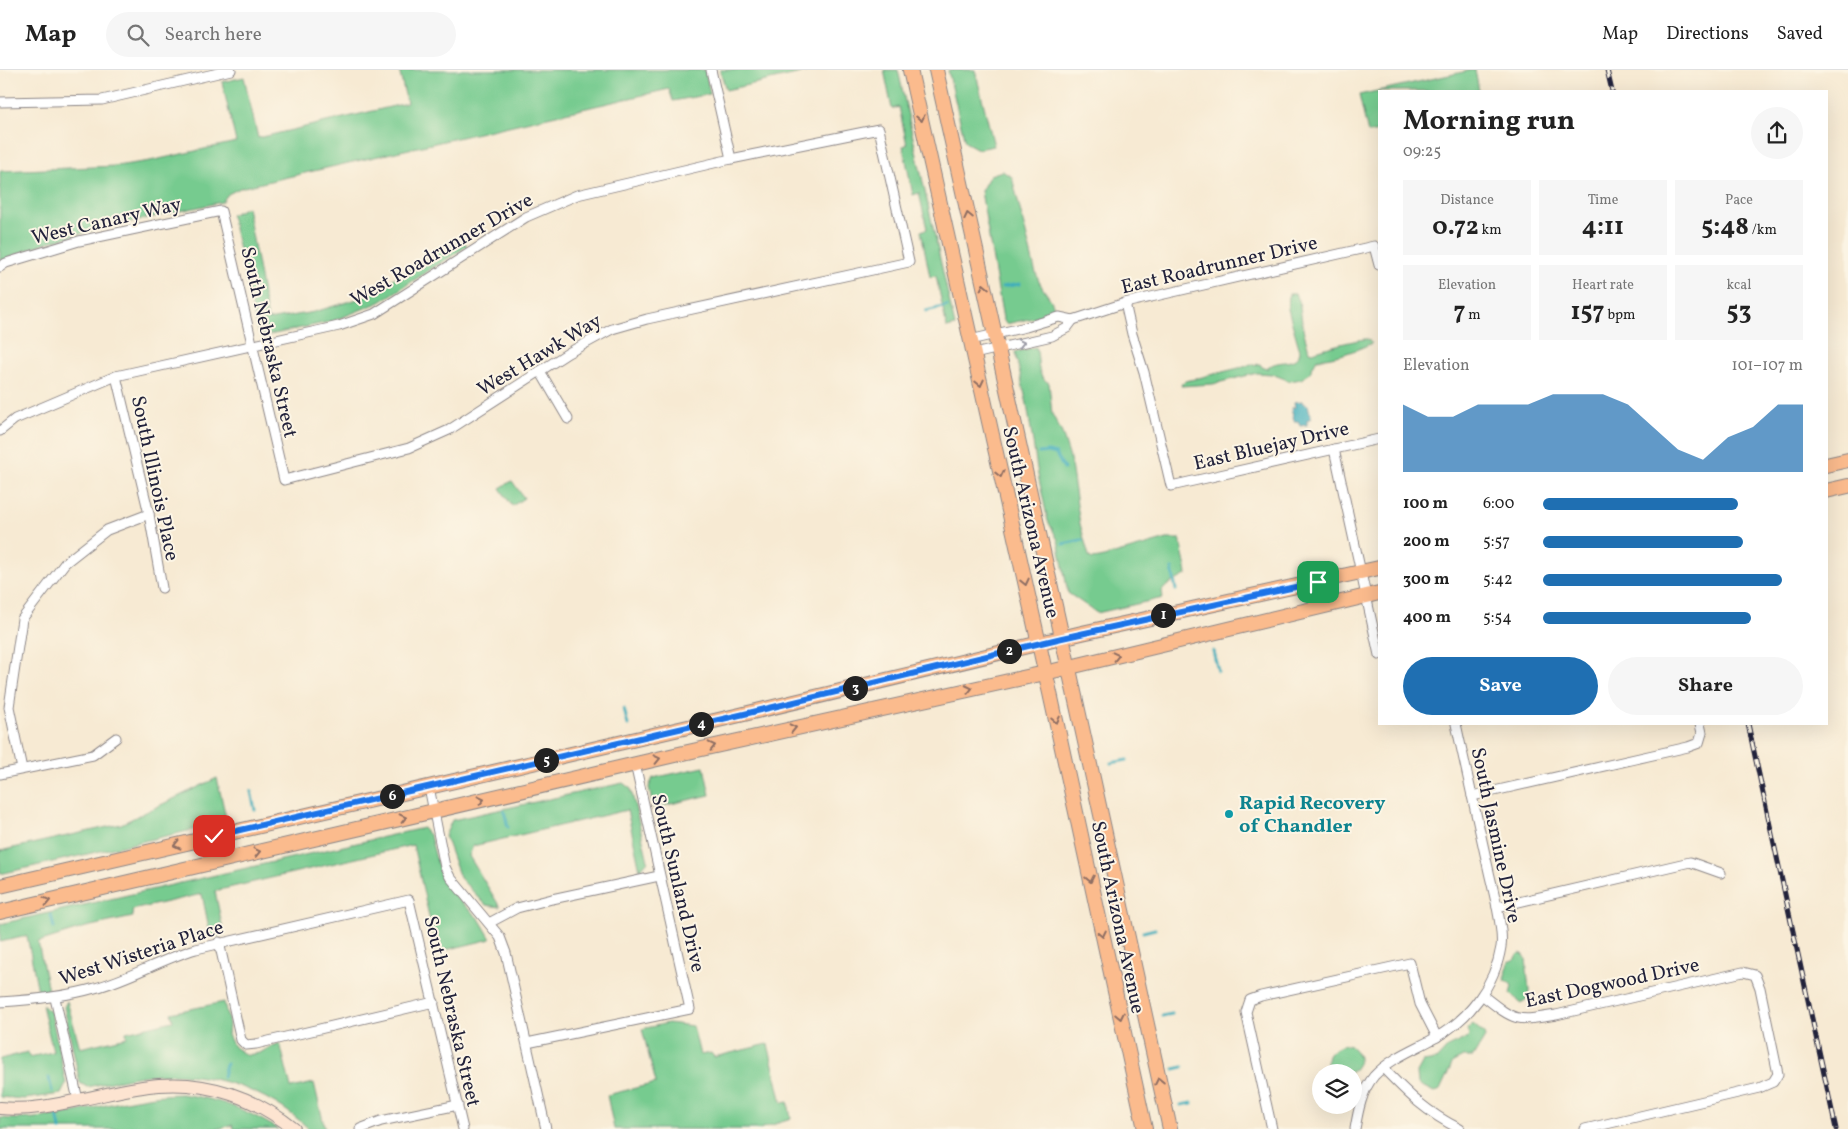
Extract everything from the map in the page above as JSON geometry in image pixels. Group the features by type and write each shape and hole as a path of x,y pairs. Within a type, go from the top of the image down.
{"main road":[{"name":"South Arizona Avenue","path":"910,70 1039,643 1145,1129"},
{"name":"South Arizona Avenue","path":"936,70 1170,1129"},
{"path":"1828,465 1848,460"},
{"path":"1828,491 1848,486"},
{"path":"0,886 1039,643 1378,568"},
{"path":"0,912 635,764 1045,673 1373,594"},
{"path":"1110,968 1134,963"}],"street":[{"path":"0,102 102,100 231,70"},
{"path":"711,70 731,159"},
{"name":"West Roadrunner Drive","path":"0,431 15,419 116,376 340,326 374,314 526,217 577,195 731,159 879,129 909,262"},
{"name":"South Nebraska Street","path":"222,211 284,480"},
{"name":"West Canary Way","path":"0,266 79,241 222,211"},
{"name":"East Roadrunner Drive","path":"970,340 1059,317 1073,320 1124,303 1374,246 1378,261"},
{"name":"West Hawk Way","path":"284,480 409,448 449,430 568,353 612,329 666,315 909,262"},
{"name":"East Bluejay Drive","path":"1124,303 1144,372 1170,486 1378,439"},
{"name":"East Roadrunner Drive","path":"974,354 1052,336 1067,328 1073,320"},
{"path":"540,371 568,419"},
{"name":"South Illinois Place","path":"116,376 149,514 162,588"},
{"path":"1334,449 1361,572 1373,594 1378,645"},
{"path":"22,769 9,707 22,619 65,562 107,530 149,514"},
{"name":"South Jasmine Drive","path":"1354,1129 1359,1105 1373,1078 1392,1060 1437,1037 1461,1019 1482,996 1495,974 1502,944 1497,907 1456,725"},
{"path":"1472,796 1699,743 1702,733 1700,725"},
{"path":"0,774 93,755 116,738"},
{"name":"South Sunland Drive","path":"527,1043 690,1009 635,764"},
{"path":"429,787 445,867 450,877 500,937 506,953 546,1129"},
{"path":"1497,907 1690,862 1721,873"},
{"path":"488,923 517,908 659,876"},
{"name":"South Nebraska Street","path":"409,900 463,1129"},
{"name":"West Wisteria Place","path":"0,1002 55,998 96,988 176,954 219,942 409,900"},
{"path":"219,942 241,1040 246,1045 434,1002"},
{"path":"1272,1129 1246,1012 1250,1000 1410,963 1420,1004 1437,1037"},
{"name":"East Dogwood Drive","path":"1482,996 1506,1015 1517,1019 1529,1020 1743,972 1755,975 1760,988 1778,1074 1773,1082 1759,1088 1585,1129"},
{"path":"55,998 78,1100"},
{"path":"1383,1068 1408,1096 1440,1119 1460,1129"},
{"path":"0,1108 32,1108 150,1086 174,1084 197,1086 226,1092 243,1098 271,1113 294,1129"},
{"path":"360,1129 381,1121 458,1105"}],"green space":[{"path":"399,70 705,70 710,94 673,101 669,89 240,188 228,194 222,202 106,227 45,243 0,261 0,171 116,166 150,161 236,142 222,82 244,77 258,138 407,103"},
{"path":"720,70 814,70 726,90"},
{"path":"884,70 898,70 955,326 947,328 936,276 930,277 921,231 927,229 919,193 913,195 903,146 907,145 899,107 892,109"},
{"path":"948,70 975,70 994,146 978,149 965,142"},
{"path":"1475,70 1479,90 1382,90"},
{"path":"1378,91 1378,131 1368,133 1359,95"},
{"path":"1002,171 1012,177 1035,270 1039,282 1053,307 1052,314 1006,324 1003,319 981,191 990,175"},
{"path":"247,207 268,320 314,312 361,298 462,238 467,246 380,302 333,321 265,336 258,333 231,215"},
{"path":"1289,294 1295,294 1299,300 1303,329 1309,351 1313,352 1364,339 1368,339 1372,343 1345,354 1317,359 1309,374 1301,379 1290,381 1272,374 1257,373 1213,384 1181,386 1186,381 1251,365 1260,364 1267,369 1271,365 1295,359 1300,351 1288,309"},
{"path":"1036,347 1040,372 1049,383 1052,414 1062,433 1070,458 1080,524 1089,556 1092,559 1100,558 1167,539 1180,539 1187,574 1164,588 1162,591 1163,598 1097,613 1068,593 1058,540 1048,521 1038,475 1027,404 1015,352"},
{"path":"512,481 524,498 512,506 500,488"},
{"path":"704,767 710,795 653,808 649,787 653,778"},
{"path":"217,778 227,822 0,874 0,851 121,824"},
{"path":"623,783 631,789 648,861 640,870 627,810 473,846 469,856 500,907 486,905 460,878 445,836 452,820"},
{"path":"423,828 430,836 441,877 455,896 480,920 491,939 437,952 413,845 215,891 224,935 211,938 202,894 132,910 133,917 86,927 38,942 48,990 38,991 27,936 0,942 0,924"},
{"path":"1519,953 1523,954 1526,958 1529,991 1527,998 1520,1003 1510,994 1512,986 1510,983 1504,981 1509,962 1516,959"},
{"path":"67,1001 80,1048 127,1037 126,1032 173,1021 171,1013 224,1002 229,1024 228,1035 234,1047 246,1055 260,1053 280,1043 291,1088 314,1083 325,1129 309,1129 275,1103 236,1085 215,1079 172,1074 151,1075 87,1087 80,1083 64,1007"},
{"path":"42,1005 51,1012 66,1084 61,1094 24,1099 0,1097 0,1059 28,1052 29,1057 53,1052"},
{"path":"668,1023 693,1026 700,1055 711,1053 714,1057 768,1044 782,1103 788,1102 791,1119 759,1129 614,1129 607,1095 656,1083 642,1029"},
{"path":"1473,1024 1485,1037 1473,1057 1463,1057 1453,1062 1440,1090 1434,1092 1418,1084 1417,1073 1423,1062 1436,1060 1449,1046 1467,1038 1469,1035 1467,1029"},
{"path":"1343,1045 1351,1046 1359,1056 1359,1062 1358,1064 1327,1064 1328,1055"},
{"path":"181,1094 209,1099 232,1106 278,1129 234,1129 233,1125 217,1129 0,1129 0,1118 23,1119 45,1117 136,1099"}],"water":[{"path":"1302,401 1308,405 1311,418 1307,420 1307,425 1300,426 1298,421 1294,421 1291,408 1295,407 1294,402"}],"waterway":[{"path":"1002,287 1020,284"},
{"path":"926,311 947,306"},
{"path":"1039,453 1048,452 1056,454 1064,469"},
{"path":"1063,544 1082,540"},
{"path":"1172,569 1176,590"},
{"path":"1213,651 1218,671"},
{"path":"624,709 628,725"},
{"path":"1111,763 1127,760"},
{"path":"251,791 255,810"},
{"path":"504,811 508,827"},
{"path":"51,915 54,928"},
{"path":"1143,932 1155,929"},
{"path":"1162,1016 1172,1014"},
{"path":"223,1077 226,1064"},
{"path":"1174,1069 1183,1067"},
{"path":"49,1078 52,1091"},
{"path":"1181,1105 1192,1103"},
{"path":"57,1114 60,1129"}],"railway":[{"path":"1607,70 1612,90"},
{"path":"1748,725 1836,1129"}],"place":[{"name":"Rapid Recovery of Chandler","path":"1229,814"}],"route":[{"path":"214,836 740,715 1062,638 1318,582"}]}
